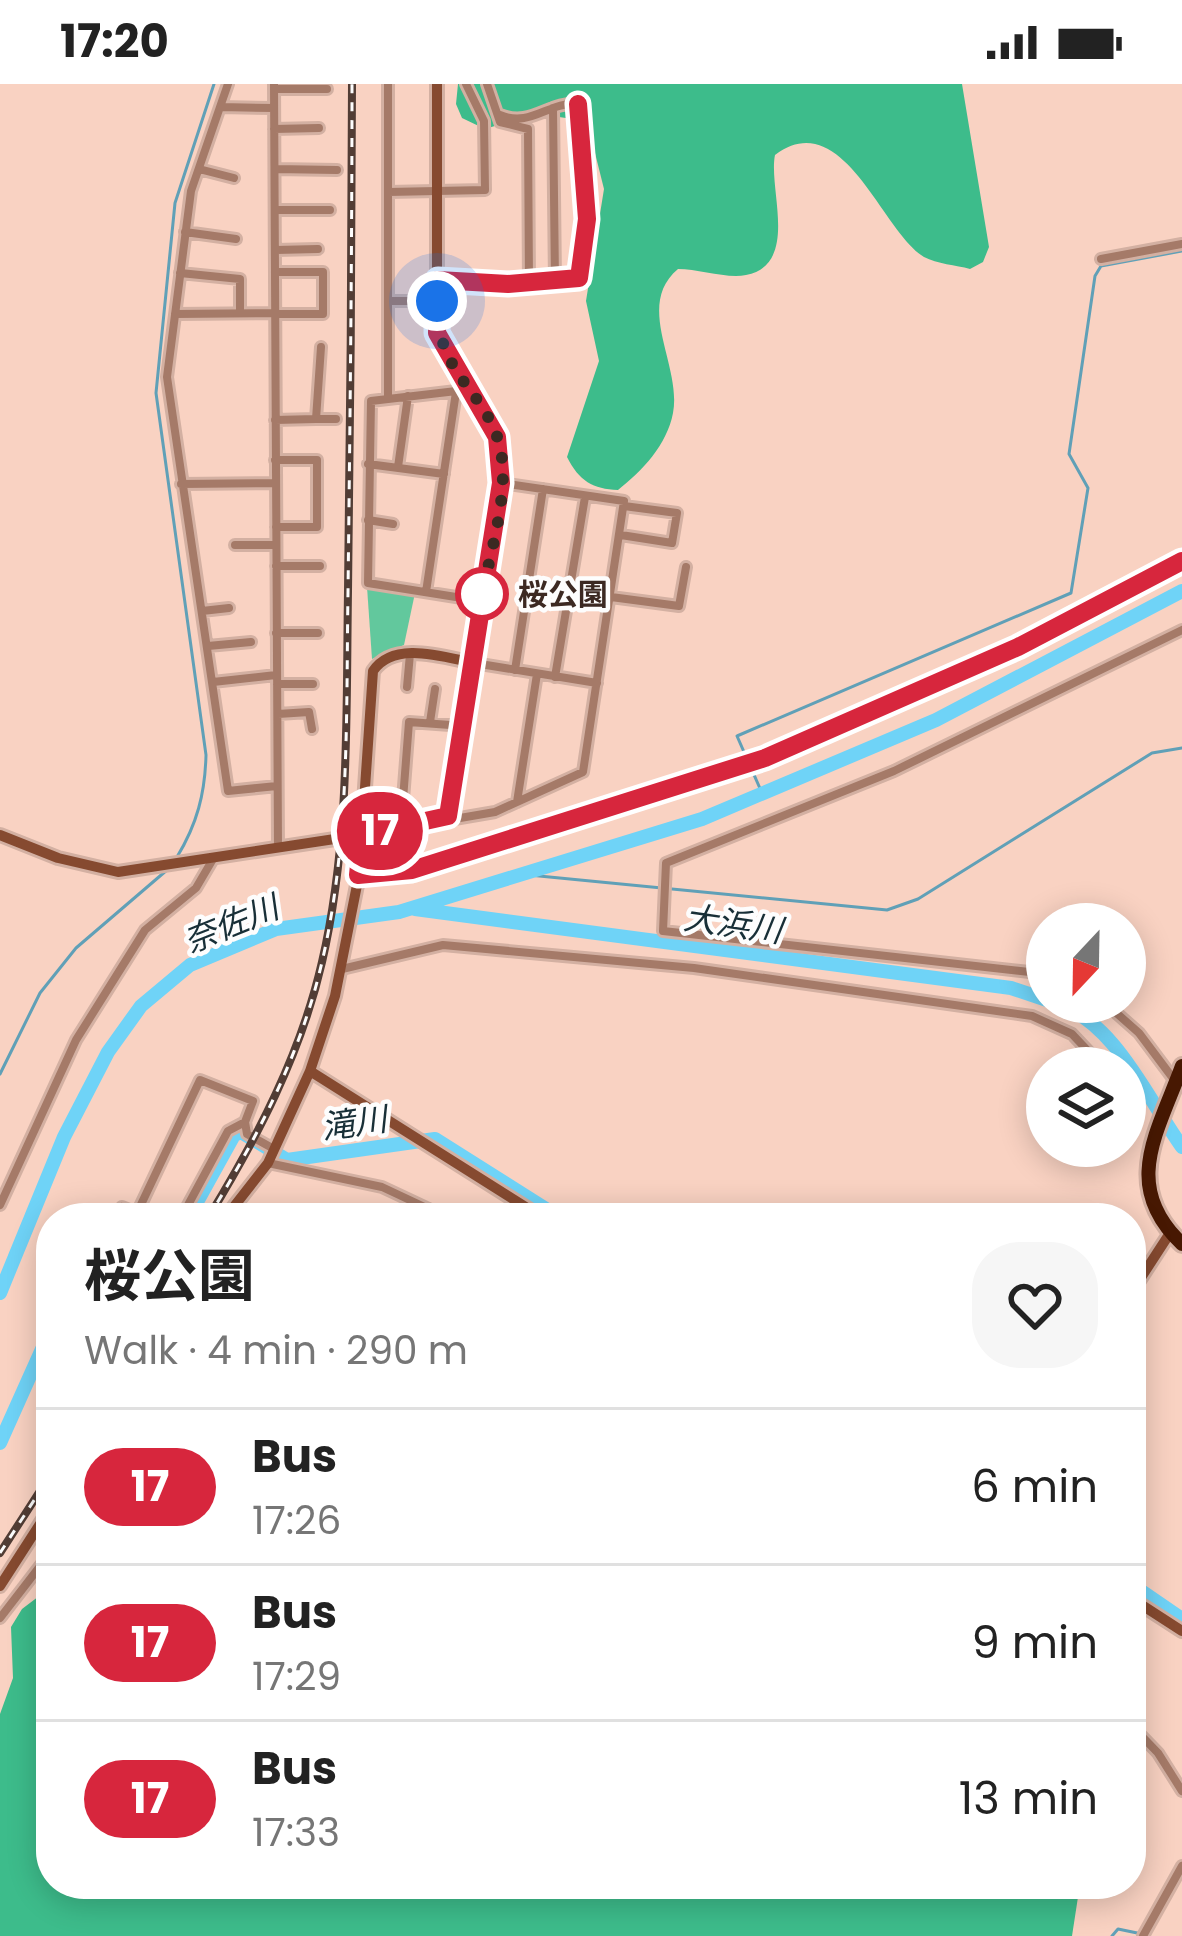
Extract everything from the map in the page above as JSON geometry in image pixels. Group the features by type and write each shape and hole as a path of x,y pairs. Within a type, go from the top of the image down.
{"highway":[{"path":"1176,1239 1149,1198 1146,1175 1178,1079"}],"street":[{"path":"228,84 199,170 185,232 167,377 228,791 277,786"},
{"path":"388,84 388,398"},
{"path":"437,84 437,333 461,391 497,437 501,483 448,816"},
{"path":"388,192 485,190 484,121 466,84"},
{"path":"487,84 500,122 528,129 529,284"},
{"path":"278,847 274,87 327,89"},
{"path":"438,280 529,284 583,274 587,219 578,104 523,120 500,115"},
{"path":"220,107 274,108"},
{"path":"553,108 555,282"},
{"path":"274,129 319,128"},
{"path":"275,169 338,170"},
{"path":"199,170 234,178"},
{"path":"275,210 330,210"},
{"path":"185,232 236,239"},
{"path":"1101,259 1182,244"},
{"path":"275,250 318,249"},
{"path":"175,314 323,314 323,272 276,272"},
{"path":"180,273 240,279 240,313"},
{"path":"389,301 437,301"},
{"path":"316,419 321,347"},
{"path":"461,391 371,400 368,583 481,601"},
{"path":"426,592 461,391"},
{"path":"398,467 408,396"},
{"path":"275,420 336,419"},
{"path":"275,460 317,460 316,527 276,526"},
{"path":"368,464 444,474"},
{"path":"182,484 274,483"},
{"path":"501,483 677,513 672,543 621,535"},
{"path":"515,670 543,489"},
{"path":"555,677 585,497"},
{"path":"0,835 58,859 118,872 362,835 448,816 486,814 581,776 624,506"},
{"path":"368,520 393,524"},
{"path":"235,545 276,545"},
{"path":"358,875 412,870 765,758 1018,647 1182,561"},
{"path":"276,566 320,566"},
{"path":"611,597 679,606 686,567"},
{"path":"202,611 229,608"},
{"path":"1026,972 664,931 662,873 666,863 894,771 1182,630"},
{"path":"276,633 318,633"},
{"path":"208,646 251,643"},
{"path":"237,1203 268,1163 310,1071 342,970 358,875 373,671 388,657 410,654 598,683"},
{"path":"407,687 410,654"},
{"path":"517,802 537,674"},
{"path":"213,682 313,684"},
{"path":"430,722 435,689"},
{"path":"278,714 309,712 312,728"},
{"path":"401,825 409,722 464,726"},
{"path":"0,1205 86,1024 146,931 196,888 209,859"},
{"path":"342,970 442,945 694,968 1032,1016 1072,1034 1084,1047"},
{"path":"1128,1023 1178,1079"},
{"path":"310,1071 519,1203"},
{"path":"141,1203 200,1081 253,1101 245,1122 247,1134 274,1149"},
{"path":"189,1203 228,1131 245,1122"},
{"path":"268,1163 382,1187 416,1203"},
{"path":"1146,1275 1176,1239"},
{"path":"0,1586 36,1530"},
{"path":"0,1618 36,1571"},
{"path":"1146,1608 1182,1631"},
{"path":"1146,1740 1182,1791"},
{"path":"1144,1936 1182,1866"}],"green space":[{"path":"458,84 962,84 989,247 983,262 970,269 924,257 841,158 821,146 799,144 775,155 778,224 772,256 762,268 746,275 678,269 666,284 659,318 674,395 670,425 636,474 618,490 601,488 582,478 567,457 599,361 586,301 604,189 588,125 536,116 485,129 462,118 456,104"},
{"path":"367,587 415,593 404,645 372,659"},
{"path":"36,1598 36,1899 1078,1899 1072,1936 0,1936 0,1714 13,1678 11,1627"}],"waterway":[{"path":"177,857 199,808 206,755 156,393 175,203 214,84"},
{"path":"762,793 737,736 1071,593 1088,488 1069,454 1095,276 1101,266 1182,251"},
{"name":"奈佐川","path":"37,1203 64,1137 108,1052 141,1006 190,965 276,929 399,912 702,819 936,720 1182,591"},
{"path":"529,875 887,910 918,899 1152,753 1182,748"},
{"path":"0,1074 40,993 76,948 167,870"},
{"name":"大浜川","path":"415,909 1026,993"},
{"name":"大浜川","path":"1091,1023 1128,1063 1182,1147"},
{"name":"滝川","path":"196,1203 234,1135 241,1132 287,1160 435,1139 536,1203"},
{"name":"奈佐川","path":"0,1293 36,1205"},
{"name":"滝川","path":"0,1443 36,1363"},
{"name":"滝川","path":"1146,1594 1182,1619"},
{"name":"滝川","path":"1112,1936 1118,1929 1142,1934"}],"railway":[{"path":"217,1203 260,1126 302,1030 322,962 338,871 346,732 352,84"},
{"path":"0,1553 36,1497"}],"bus line":[{"name":"17","path":"578,104 587,219 583,274 547,283 438,280 437,333 465,391 497,437 501,483 448,816 362,835 358,875 412,870 724,774 1018,647 1104,606 1182,561"}],"place":[{"name":"桜公園","path":"482,594"}],"route":[{"path":"437,301 437,333 465,391 500,446 501,483 481,601 482,594"}]}
